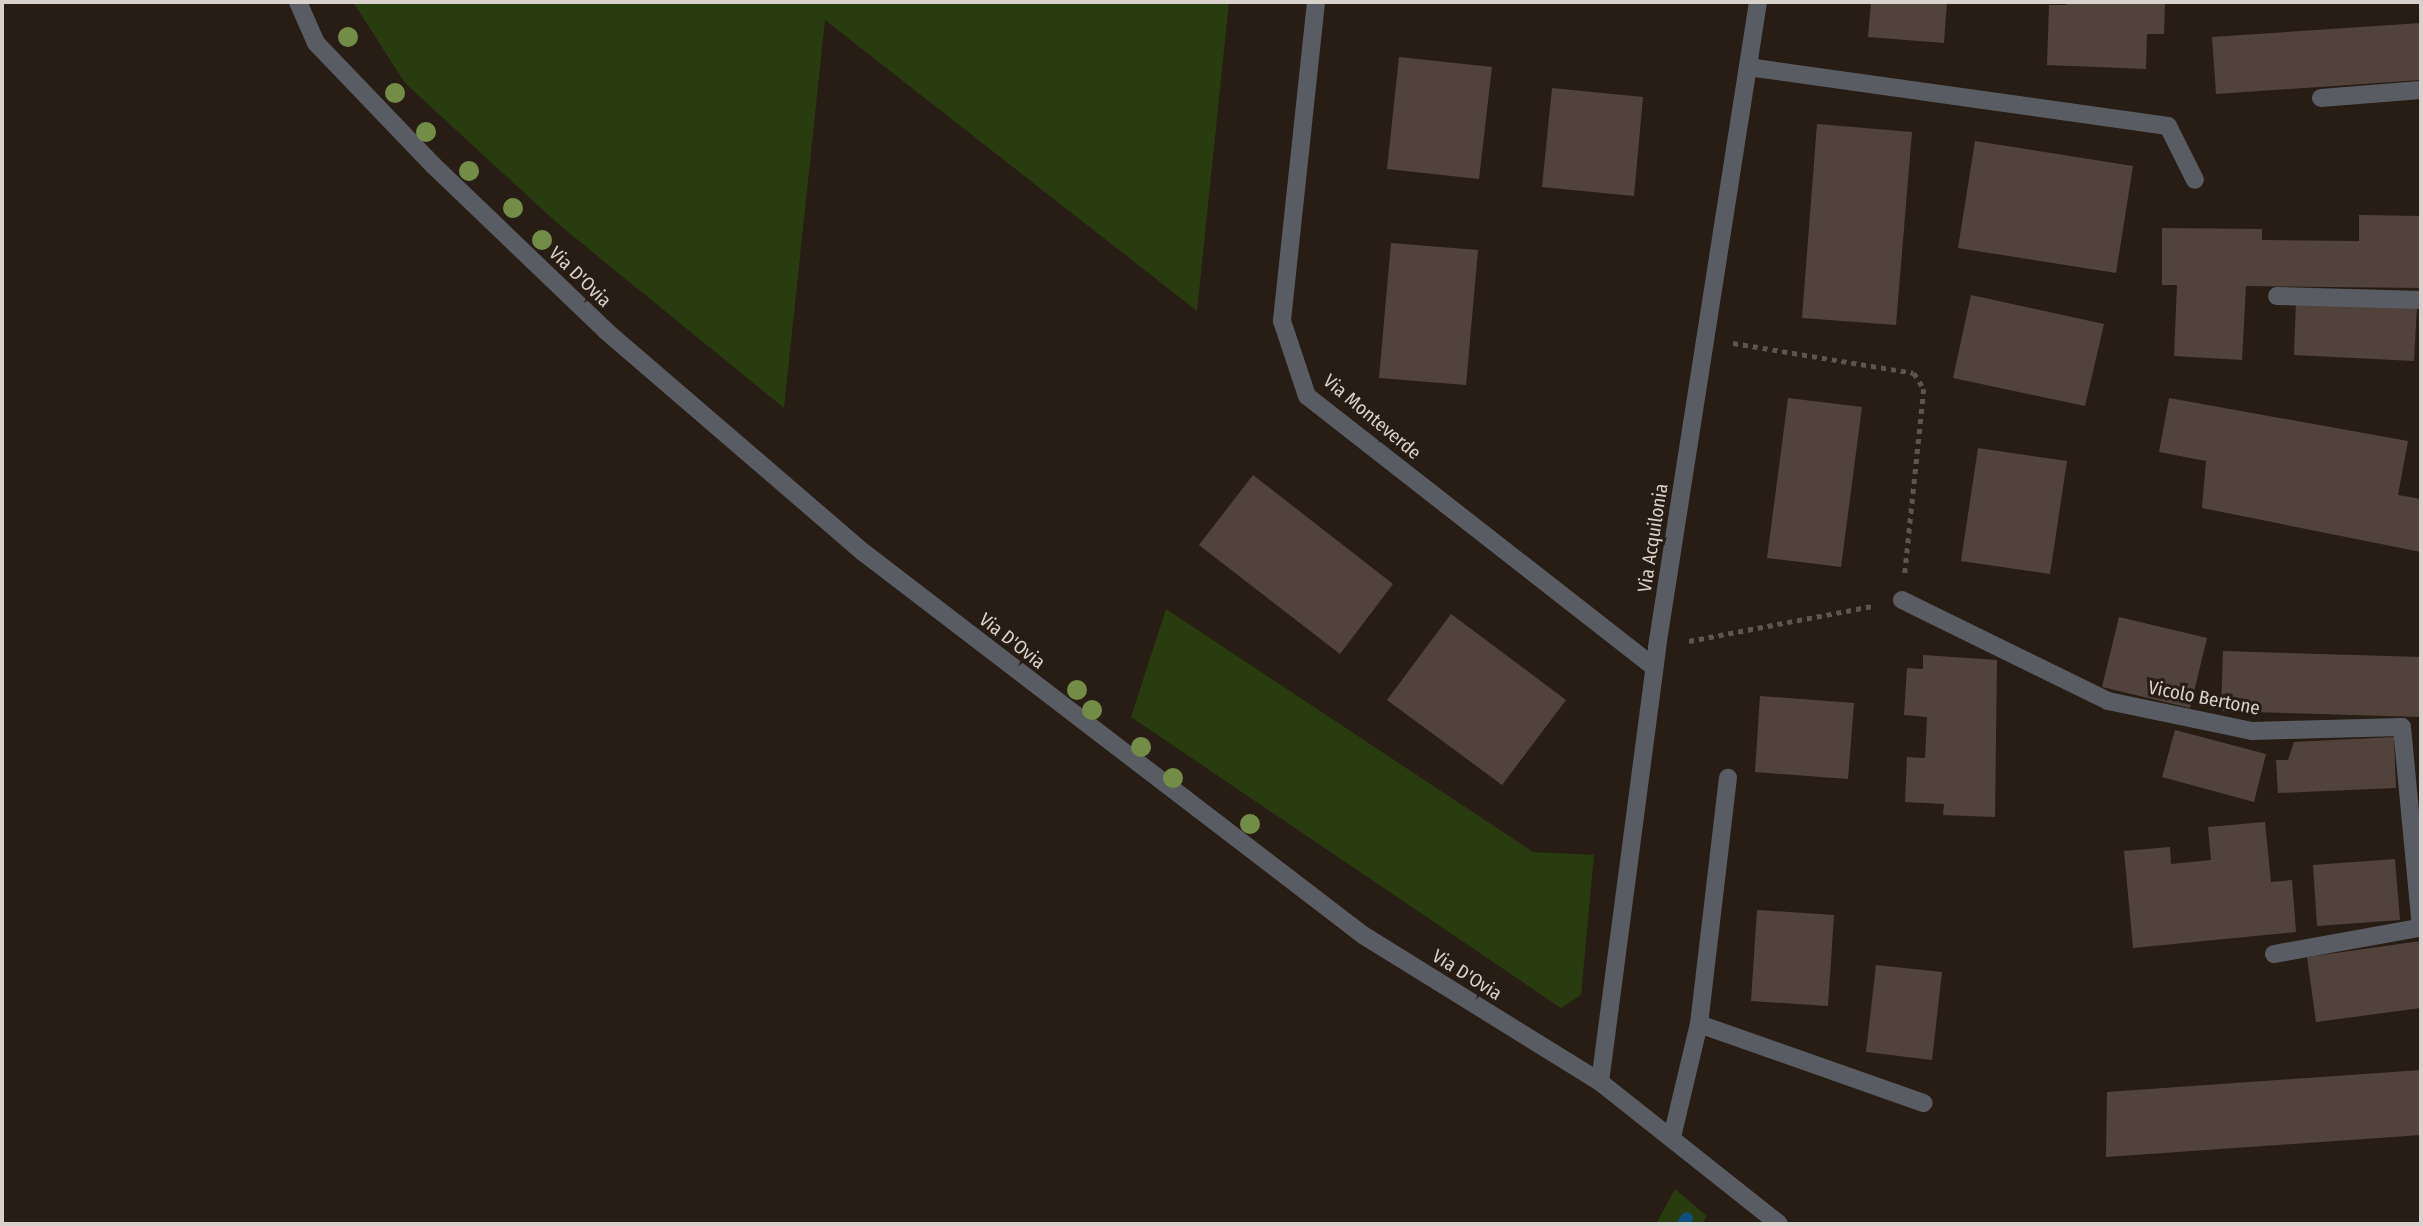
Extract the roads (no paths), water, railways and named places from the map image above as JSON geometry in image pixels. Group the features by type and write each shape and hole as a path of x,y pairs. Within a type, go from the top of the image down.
{"street":[{"name":"Via D'Ovia","path":"298,2 316,43 433,164 606,331 863,552 1363,935 1600,1082 1779,1224"},
{"name":"Via Monteverde","path":"1316,2 1282,321 1307,396 1654,667"},
{"name":"Via Acquilonia","path":"1600,1082 1654,667 1758,2"},
{"path":"1748,67 2168,126 2195,180"},
{"path":"2321,98 2421,90"},
{"path":"2277,296 2421,300"},
{"name":"Vicolo Bertone","path":"1902,600 2108,701 2252,731 2402,727 2420,928"},
{"path":"1672,1137 1699,1024 1728,778"},
{"path":"2274,954 2420,928"},
{"path":"1699,1024 1923,1103"}],"waterway":[{"path":"1683,1224 1687,1218"}]}
